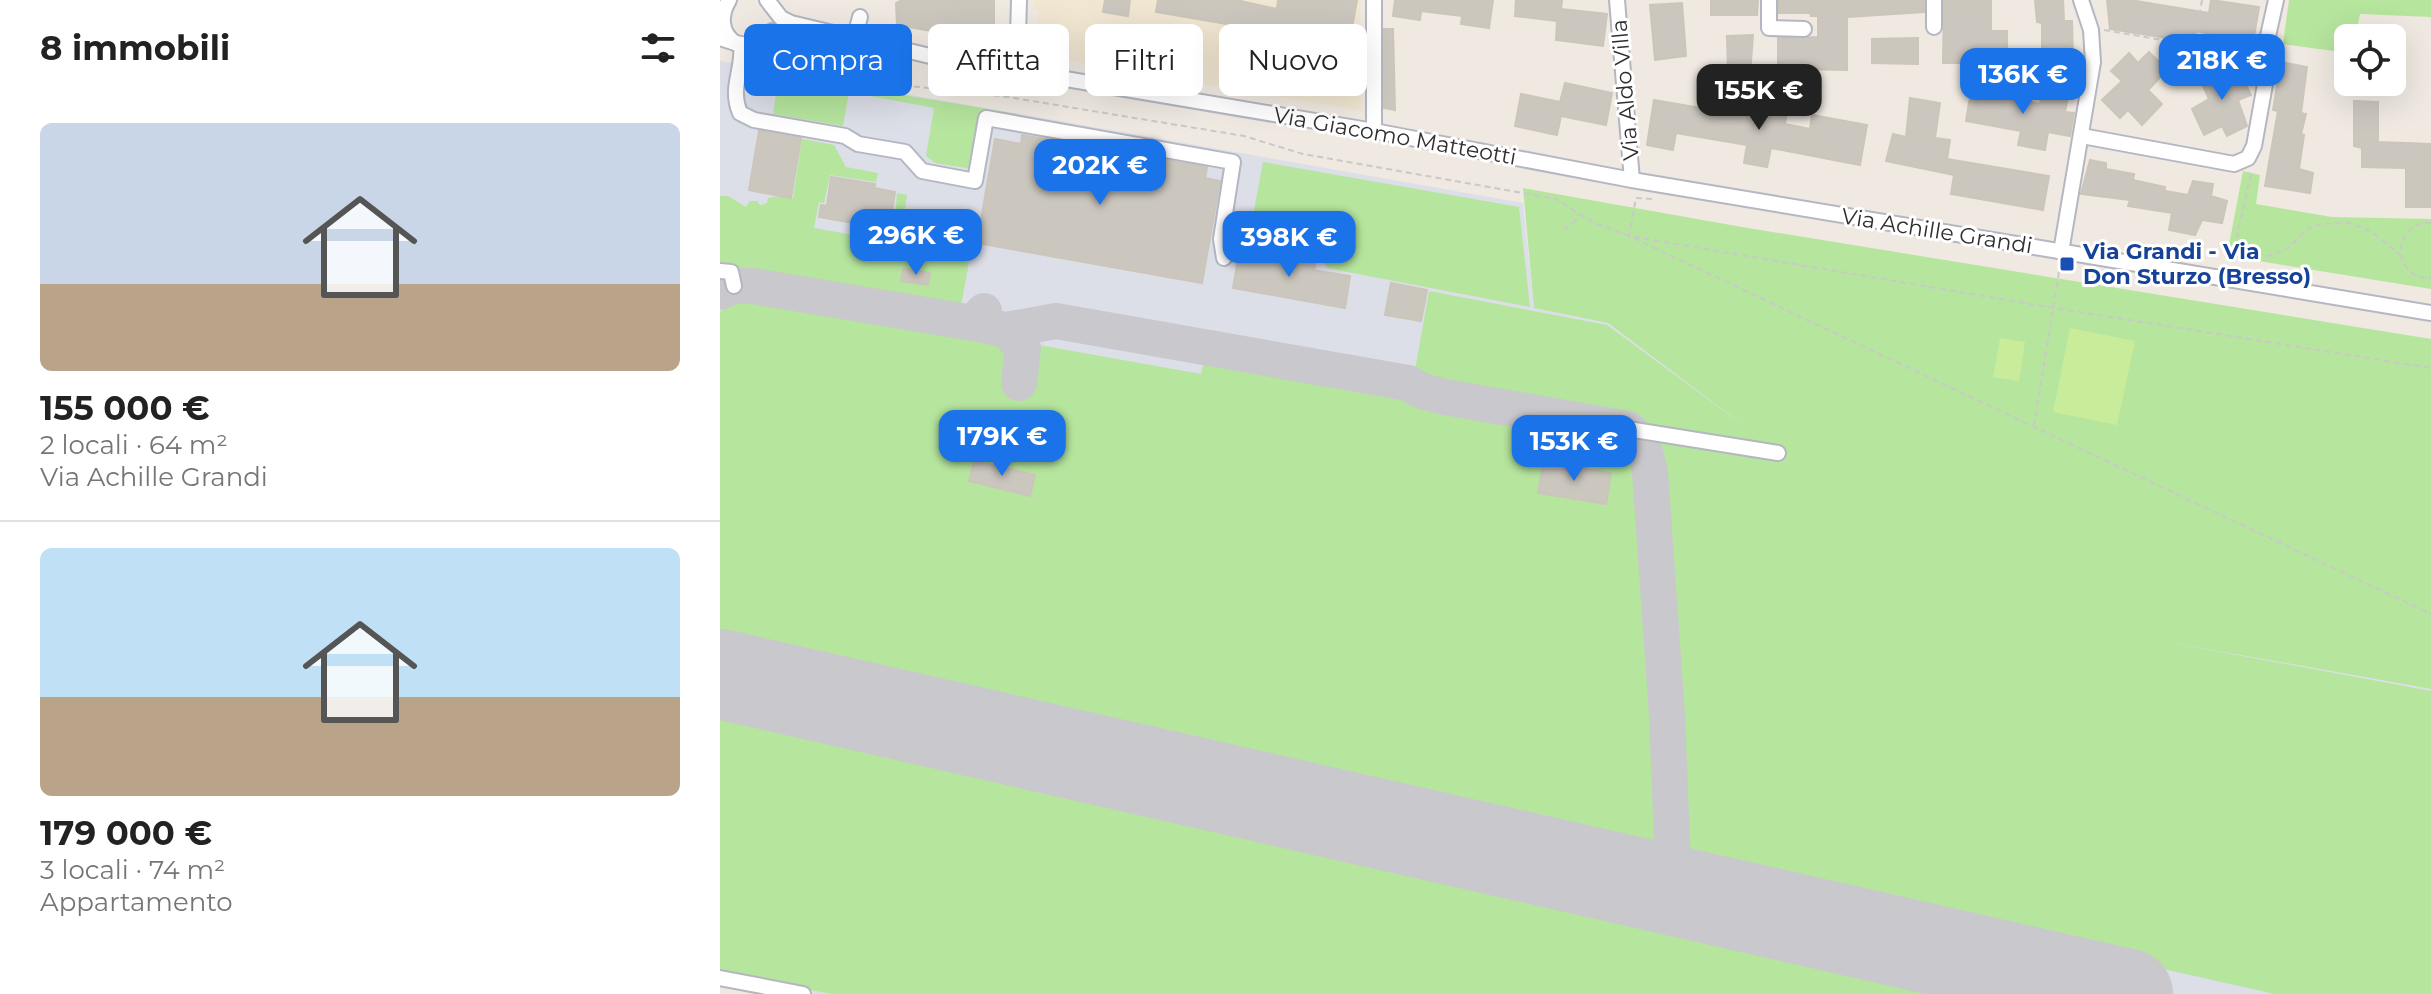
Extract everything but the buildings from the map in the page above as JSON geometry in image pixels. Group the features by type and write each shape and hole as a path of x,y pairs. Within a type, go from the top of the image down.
{"street":[{"path":"1019,0 1019,23"},
{"path":"1374,0 1374,131"},
{"name":"Via Aldo Villa","path":"1617,0 1632,180"},
{"path":"1769,0 1769,28 1804,29"},
{"path":"1934,0 1934,27"},
{"path":"2061,259 2093,62 2091,30 2081,0"},
{"path":"2082,136 2234,164 2248,158 2257,131 2267,73 2266,45 2276,0"},
{"path":"770,4 774,24"},
{"name":"Via Giacomo Matteotti","path":"770,4 781,18 796,24"},
{"path":"724,7 723,29 739,49 734,98 740,113 754,120 845,136 858,144 905,152 922,171 975,181 986,118 1233,162 1221,239 1224,258"},
{"path":"804,24 809,12"},
{"path":"858,24 860,17"},
{"path":"720,38 739,49"},
{"name":"Via Giacomo Matteotti","path":"739,49 744,48"},
{"path":"2221,50 2267,59"},
{"name":"Via Giacomo Matteotti","path":"1069,79 1374,131 1632,180"},
{"name":"Via Achille Grandi","path":"1632,180 2061,259 2431,313"},
{"path":"720,271 731,272 734,286"},
{"path":"1628,429 1778,453"},
{"path":"720,978 803,994"}],"path":[{"path":"2194,45 2202,0"},
{"path":"2091,30 2221,50"},
{"path":"739,49 857,80 1008,97 1244,136 1303,154 1556,199 1592,222 1629,236 2431,614"},
{"path":"2248,158 2252,173 2237,236 2248,250 2268,256 2280,253 2308,229 2333,223 2364,228 2400,255 2409,272 2417,277 2431,278"},
{"path":"1629,236 1636,198 1652,200 1654,184"},
{"path":"1564,229 1574,222 1578,213"},
{"path":"2400,255 2400,246 2408,230 2416,225 2431,223"},
{"path":"1629,236 2431,368"},
{"path":"1221,239 1244,239 1313,257 1318,262 1311,301"},
{"path":"2034,427 2061,259"}],"shaded area":[{"path":"1035,0 1360,0 1360,24 1219,24 1219,86 1203,84 1203,24 1085,24 1085,63 1069,61 1069,24 1036,24 1039,10 1033,9"},
{"path":"720,61 744,65 744,96 912,95 1523,203 1534,308 1608,323 1786,456 2034,617 2431,689 2431,994 765,994 720,986"},
{"path":"1274,96 1361,96 1361,111"}],"green space":[{"path":"2289,0 2431,0 2431,17 2360,14 2358,24 2334,24 2334,51 2283,44"},
{"path":"776,96 848,96 843,126 773,114"},
{"path":"870,96 909,96 1018,114 1014,119 983,113 972,169 935,163 926,156 934,108"},
{"path":"802,139 834,145 846,167 878,173 876,182 830,175 824,203 819,202 814,228 871,238 873,227 879,228 880,217 895,219 897,193 907,195 899,250 969,262 961,306 746,270 720,275 720,196 728,196 746,207 750,201 757,201 760,205 767,203 768,198 793,198"},
{"path":"1263,162 1519,207 1530,307 1327,268 1320,252 1249,237"},
{"path":"2243,171 2260,175 2256,204 2332,217 2431,219 2431,289 2227,256"},
{"path":"1523,188 1742,227 2431,339 2431,689 2151,639 2431,691 2431,994 2275,994 1683,861 1657,437 1785,456 1774,448 1413,382 1429,291 1607,325 1754,433 1608,323 1534,308"},
{"path":"742,300 1027,349 1028,343 1201,374 1204,360 1626,435 1636,447 1647,510 1665,789 1658,790 1660,855 720,642 720,312 731,303"},
{"path":"2070,328 2135,341 2117,425 2053,412"},
{"path":"2000,338 2025,342 2019,381 1993,377"},
{"path":"720,707 1992,994 832,994 720,973"}],"taxiway":[{"path":"720,292 734,286 753,286 973,323 984,311"},
{"path":"973,323 1006,330 1056,321 1408,383 1422,391 1445,397 1628,429 1643,448 1650,472 1667,715 1674,891"},
{"path":"1006,330 1023,348 1019,383"}],"runway":[{"path":"720,674 2128,994"}],"place":[{"name":"Via Grandi - Via Don Sturzo (Bresso)","path":"2067,264"}]}
